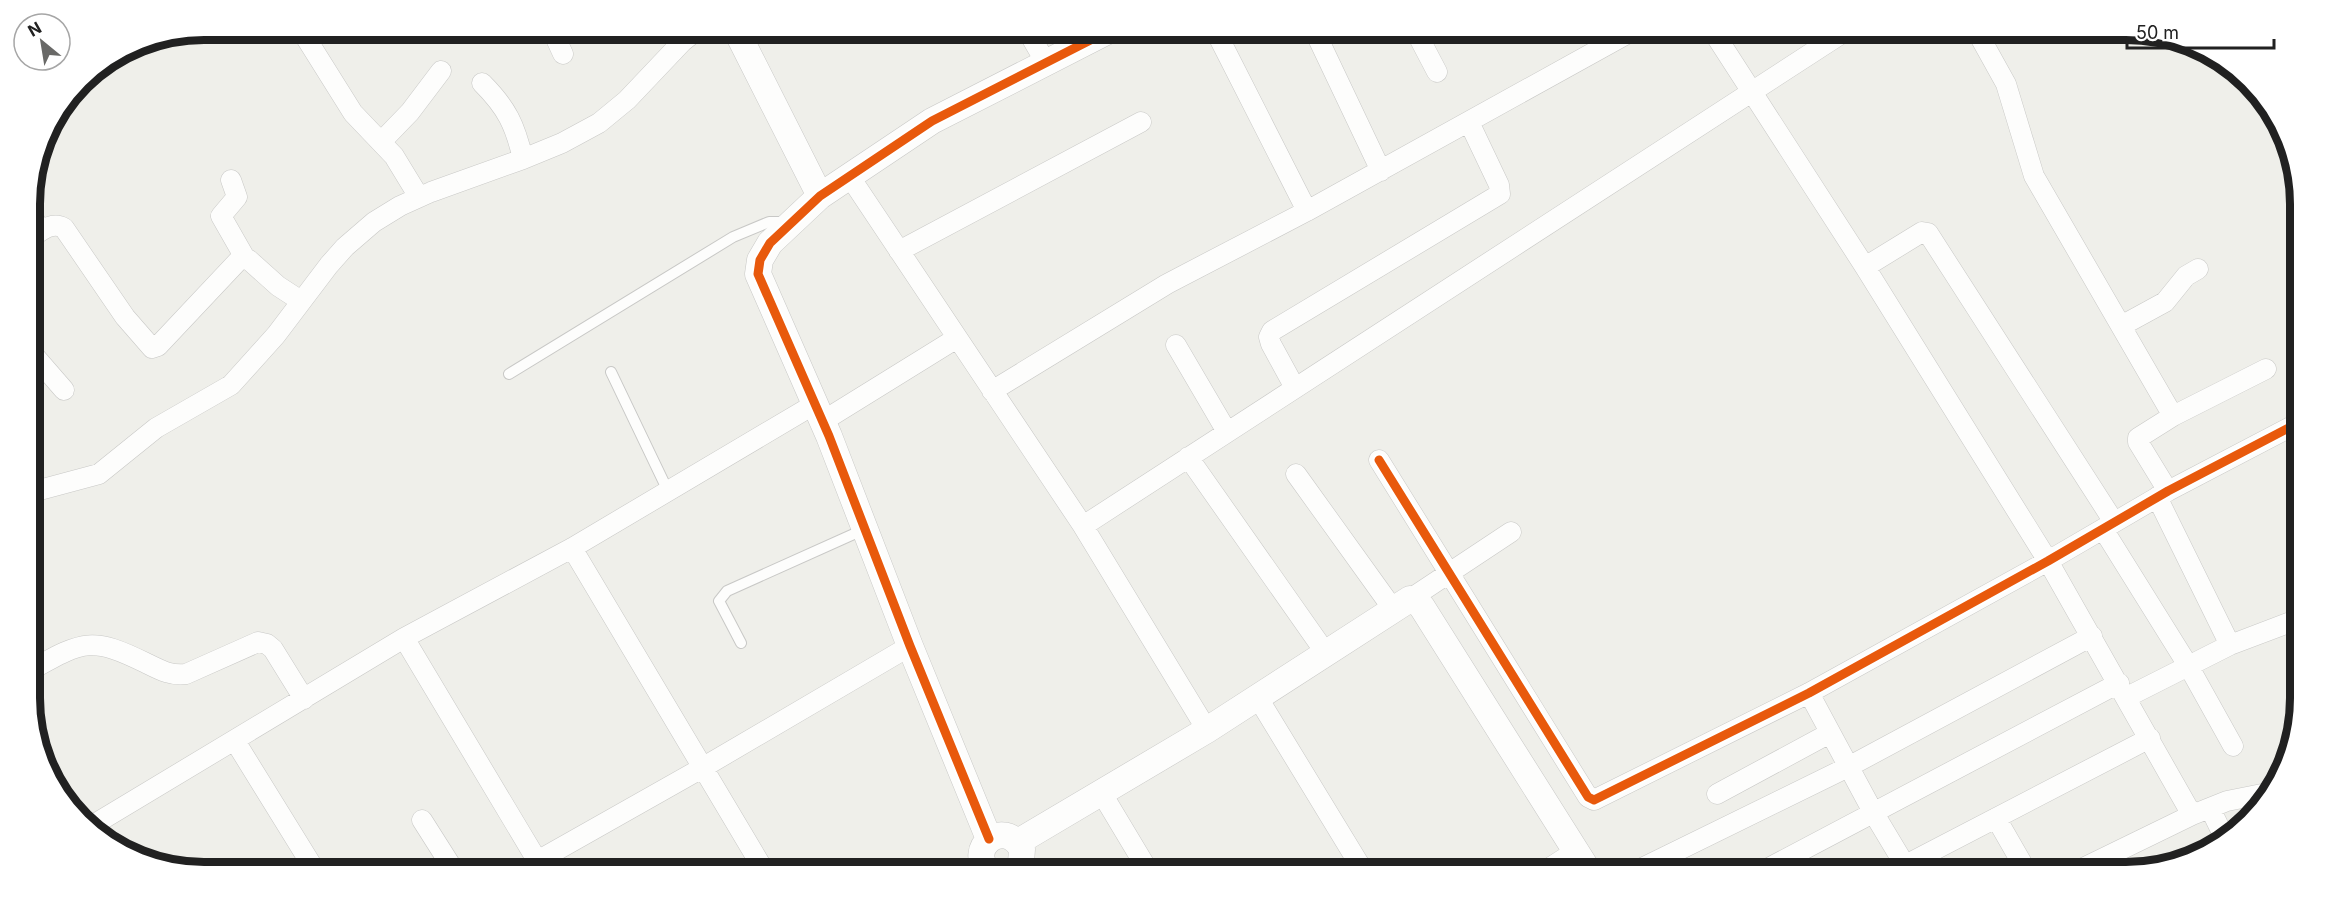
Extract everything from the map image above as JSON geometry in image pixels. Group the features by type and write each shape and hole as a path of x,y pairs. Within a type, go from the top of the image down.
{"street":[{"path":"308,41 353,113 394,156 419,197"},
{"path":"557,41 563,54"},
{"path":"41,490 99,474 156,428 231,385 253,361 329,265 352,240 374,222 419,197 562,143 599,123 627,100 683,41"},
{"path":"742,41 820,196"},
{"path":"1033,41 1046,63"},
{"path":"983,862 910,645 819,412 758,274 760,260 770,243 820,196 933,121 1089,41"},
{"path":"1221,41 1307,211"},
{"path":"1319,41 1381,171"},
{"path":"1421,41 1437,72"},
{"path":"992,391 1167,284 1381,171 1614,41"},
{"path":"1719,41 1865,267 2048,561 2150,738 2201,812 2219,833"},
{"path":"1083,526 1830,41"},
{"path":"1982,41 2006,84 2034,176 2173,416"},
{"path":"381,142 415,106 441,71"},
{"path":"482,83 501,103 510,118 517,134 523,159"},
{"path":"899,250 1142,122"},
{"path":"1294,388 1271,344 1269,337 1272,331 1500,194 1499,185 1469,122"},
{"path":"850,177 1083,526 1207,730"},
{"path":"231,180 237,197 221,216 245,258 301,301"},
{"path":"41,232 56,225 64,228 125,317 152,348 158,346 234,264 245,258"},
{"path":"1865,267 1922,232 1928,233 2108,525 2233,746"},
{"path":"2121,326 2163,304 2186,276 2198,269"},
{"path":"98,822 404,638 572,548 668,491 957,338"},
{"path":"1176,345 1227,432"},
{"path":"41,364 64,390"},
{"path":"2230,645 2137,439 2173,416 2266,369"},
{"path":"1379,460 1590,799 1599,799 1809,693 2048,561 2163,494 2290,427"},
{"path":"1188,457 1325,652"},
{"path":"1296,474 1401,604"},
{"path":"1018,842 1258,698 1511,532"},
{"path":"572,548 759,862"},
{"path":"1401,604 1416,602 1422,608 1583,861"},
{"path":"1782,861 1873,813 2123,690 2189,667 2230,645 2290,622"},
{"path":"1656,861 1848,767 2092,636"},
{"path":"404,638 538,862"},
{"path":"41,664 65,651 83,646 102,645 177,675 186,674 258,642 267,644 273,650 304,699"},
{"path":"548,862 910,645"},
{"path":"1809,693 1898,861"},
{"path":"1258,698 1358,861"},
{"path":"1718,794 1830,733"},
{"path":"1917,861 2150,738"},
{"path":"235,741 310,862"},
{"path":"1101,792 1143,862"},
{"path":"2098,861 2227,801 2259,795"},
{"path":"1996,818 2020,861"},
{"path":"422,819 449,862"},
{"path":"983,862 1001,835 1018,842 1023,856 1021,862"}],"lane":[{"path":"509,374 733,237 769,222 792,222"},
{"path":"611,372 668,491"},
{"path":"741,643 719,601 726,591 865,529"}],"cycle path":[{"path":"989,839 910,646 829,436 758,274 760,260 770,243 820,196 932,121 1088,41"},
{"path":"1379,460 1588,797 1594,800 1809,693 2048,561 2168,491 2290,427"}]}
